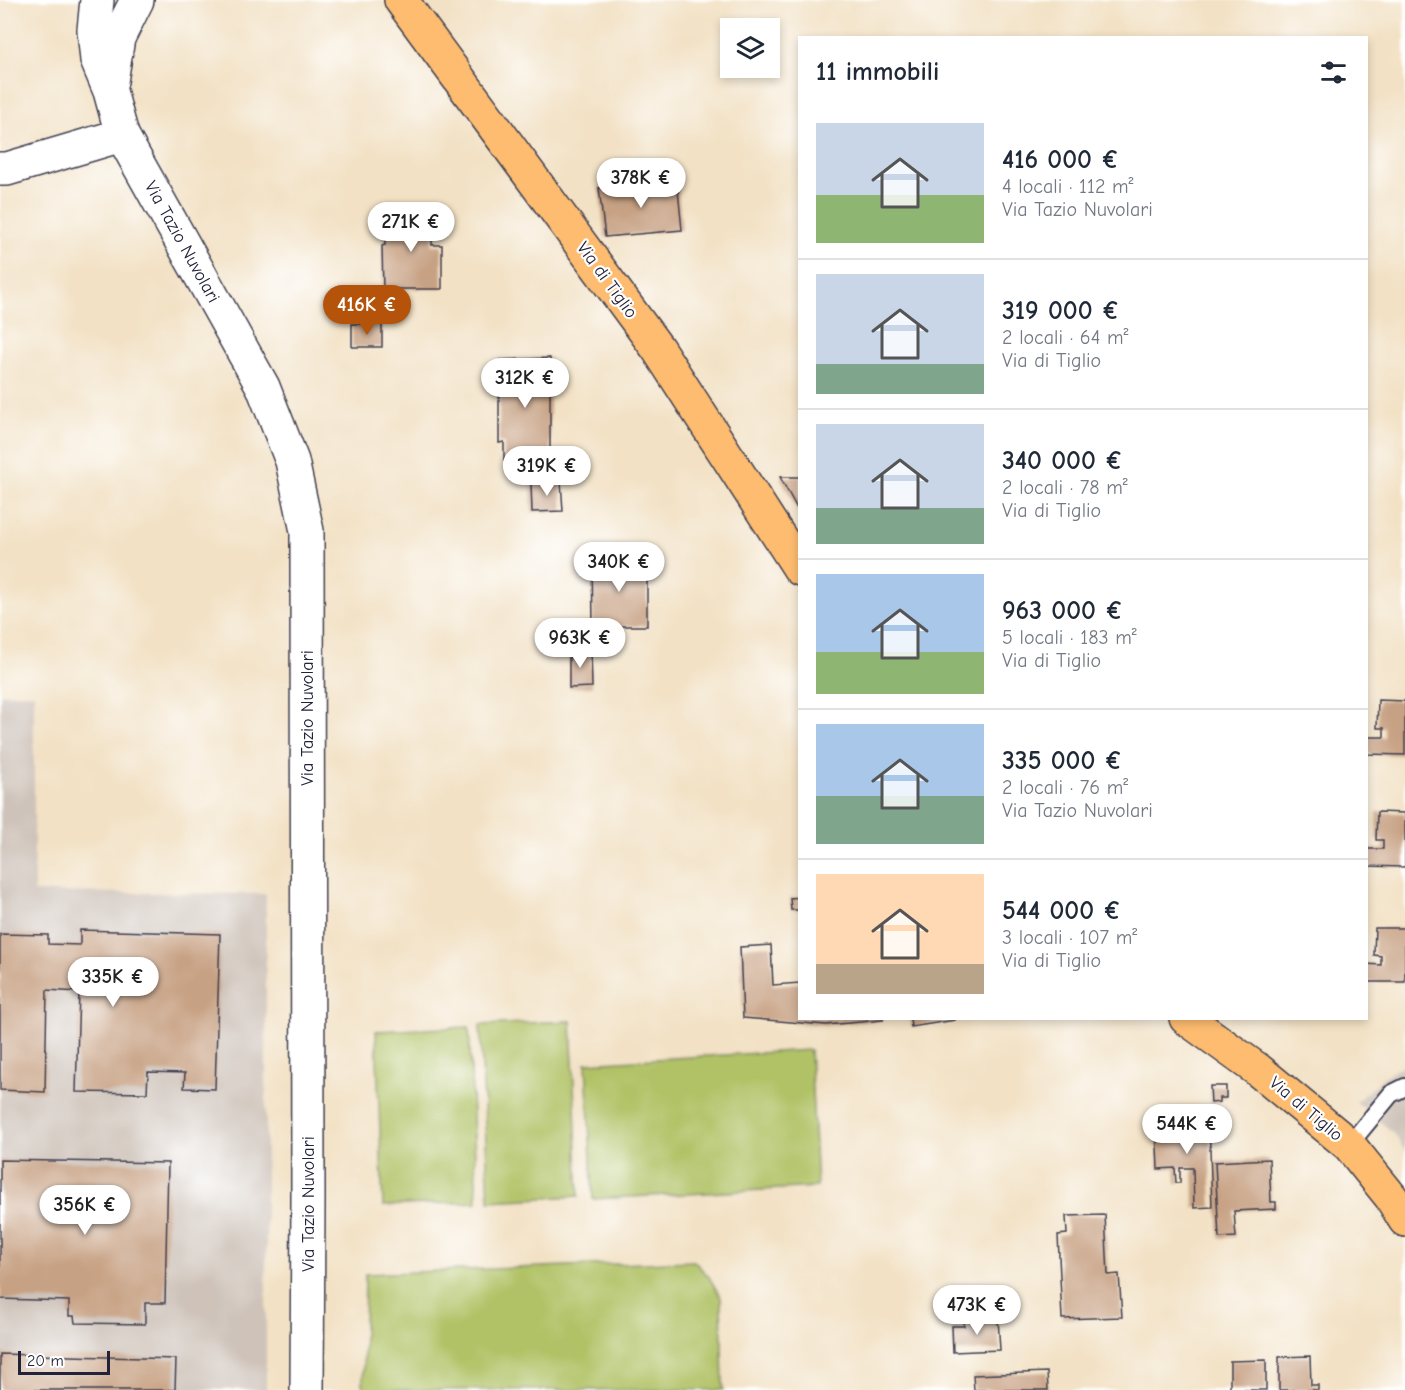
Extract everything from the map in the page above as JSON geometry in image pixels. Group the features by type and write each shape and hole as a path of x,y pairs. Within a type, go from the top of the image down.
{"main road":[{"name":"Via di Tiglio","path":"401,0 658,349 798,566"},
{"name":"Via di Tiglio","path":"1189,1020 1258,1070 1349,1145 1391,1197 1405,1220"}],"street":[{"name":"Via Tazio Nuvolari","path":"97,0 94,30 97,60 110,91 122,135 263,387 292,461 307,531 307,1390"},
{"path":"110,91 118,38 136,0"},
{"path":"2,172 122,135"}],"lane":[{"path":"1349,1145 1391,1094 1405,1087"}],"shaded area":[{"path":"34,693 34,892 266,894 266,1390 0,1390 0,694"},
{"path":"1405,1064 1405,1152 1394,1133 1356,1102 1384,1077"}],"green space":[{"path":"571,1021 579,1196 489,1201 480,1025"},
{"path":"469,1027 477,1202 383,1206 376,1031"},
{"path":"810,1050 817,1187 593,1199 586,1063"},
{"path":"694,1261 709,1277 721,1298 723,1390 363,1390 365,1274"}],"building":[{"path":"677,180 682,230 605,237 599,188"},
{"path":"385,212 412,212 411,218 435,218 432,245 442,245 442,289 383,289 382,246 385,245"},
{"path":"352,324 382,324 382,347 352,347"},
{"path":"550,358 550,460 504,460 504,442 499,443 499,360"},
{"path":"780,477 798,477 798,510"},
{"path":"561,481 563,511 532,512 531,483"},
{"path":"620,558 620,563 647,563 647,626 593,626 592,559"},
{"path":"591,649 592,687 569,688 569,650"},
{"path":"1378,700 1405,701 1405,755 1368,754 1368,737 1384,737 1384,728 1377,728"},
{"path":"1377,812 1405,813 1405,867 1368,866 1368,849 1383,849 1383,840 1376,840"},
{"path":"798,897 798,910 791,910 790,898"},
{"path":"1375,928 1405,928 1405,982 1368,982 1368,964 1381,965 1381,956 1374,955"},
{"path":"80,930 220,934 215,1089 184,1088 185,1073 148,1072 147,1093 76,1092 79,992 47,990 45,1092 0,1090 0,934 48,935 48,944 80,945"},
{"path":"771,945 773,985 798,983 798,1020 883,1020 826,1025 743,1018 740,947"},
{"path":"910,1020 955,1020 911,1027"},
{"path":"1210,1086 1226,1086 1226,1098 1220,1098 1220,1102 1211,1103"},
{"path":"1209,1120 1212,1207 1194,1208 1193,1168 1180,1168 1180,1183 1176,1183 1175,1168 1158,1169 1156,1122"},
{"path":"1269,1159 1271,1202 1276,1202 1276,1209 1234,1211 1236,1237 1219,1238 1215,1162"},
{"path":"0,1160 168,1163 165,1303 145,1303 145,1324 75,1323 74,1316 69,1316 69,1301 0,1299"},
{"path":"1105,1215 1108,1275 1119,1274 1122,1317 1062,1319 1058,1235 1067,1234 1066,1216"},
{"path":"975,1291 997,1291 997,1305 975,1305"},
{"path":"998,1318 1000,1350 953,1352 952,1326 964,1326 964,1320"},
{"path":"0,1354 176,1359 175,1390 0,1390"},
{"path":"1310,1356 1311,1385 1318,1385 1318,1390 1279,1390 1279,1357"},
{"path":"1266,1360 1266,1390 1230,1390 1230,1361"},
{"path":"1047,1372 1048,1390 974,1390 973,1375"}]}
